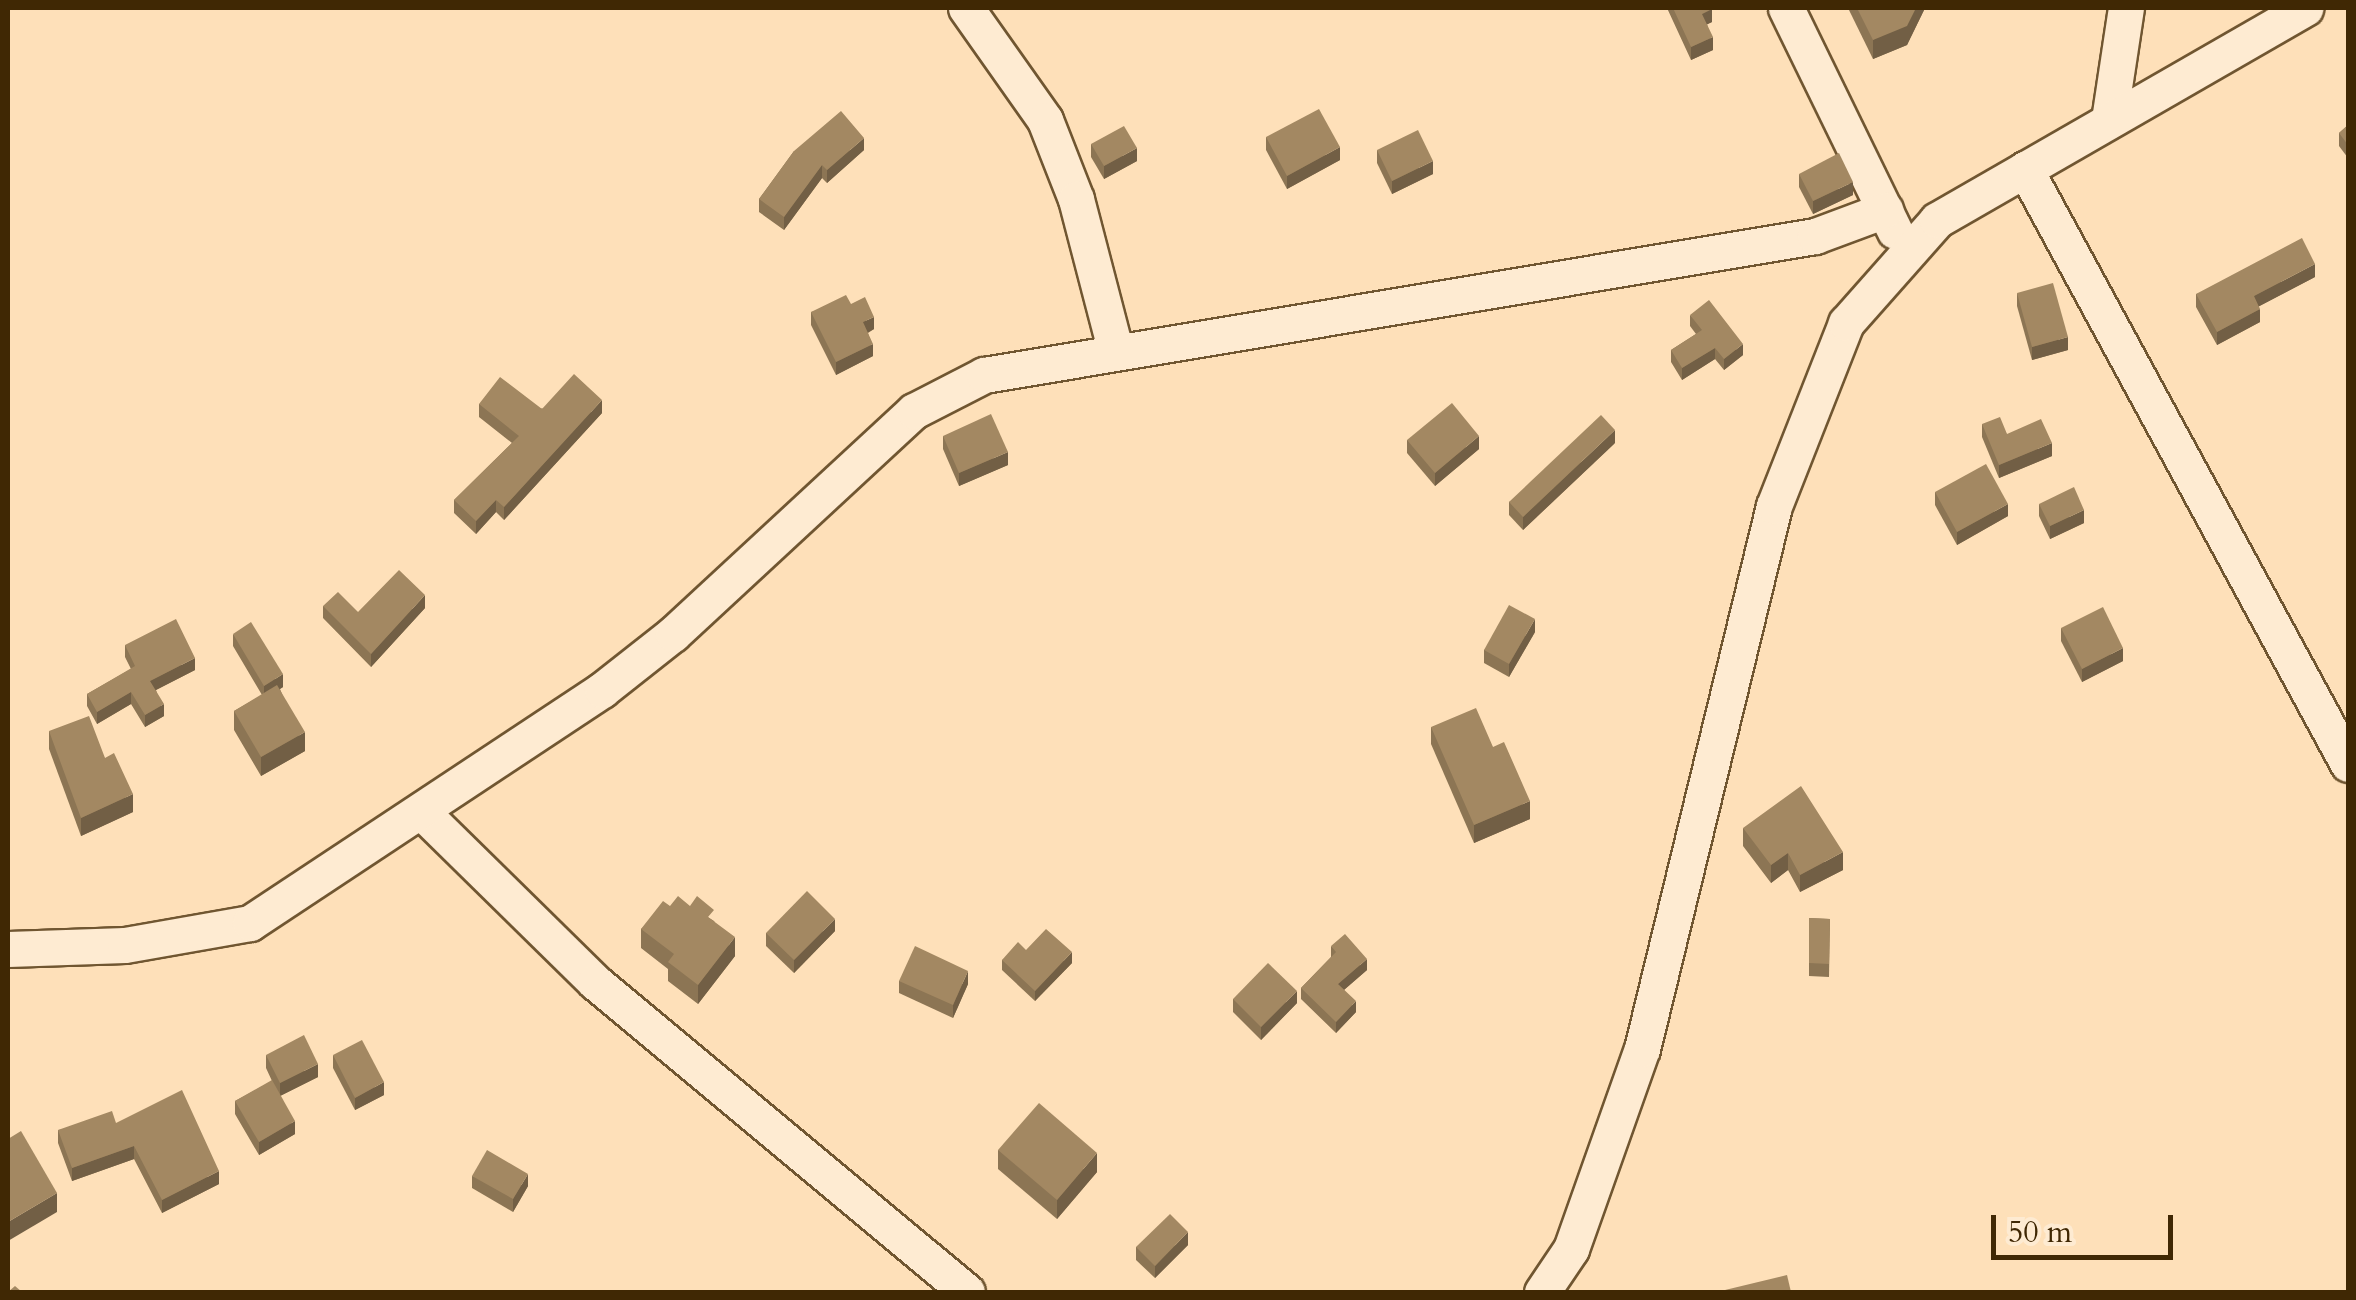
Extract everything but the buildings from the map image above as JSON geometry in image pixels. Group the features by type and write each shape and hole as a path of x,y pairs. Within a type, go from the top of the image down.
{"street":[{"path":"966,8 1045,120 1076,199 1115,349"},
{"path":"1786,8 1907,254"},
{"path":"2109,120 2126,8"},
{"path":"1542,1292 1571,1249 1642,1049 1774,506 1846,324 1937,220 2305,8"},
{"path":"2025,169 2348,764"},
{"path":"8,949 125,945 250,923 421,812 673,634 914,411 984,376 1115,349 1815,236 1885,210"},
{"path":"421,812 595,982 967,1292"}]}
